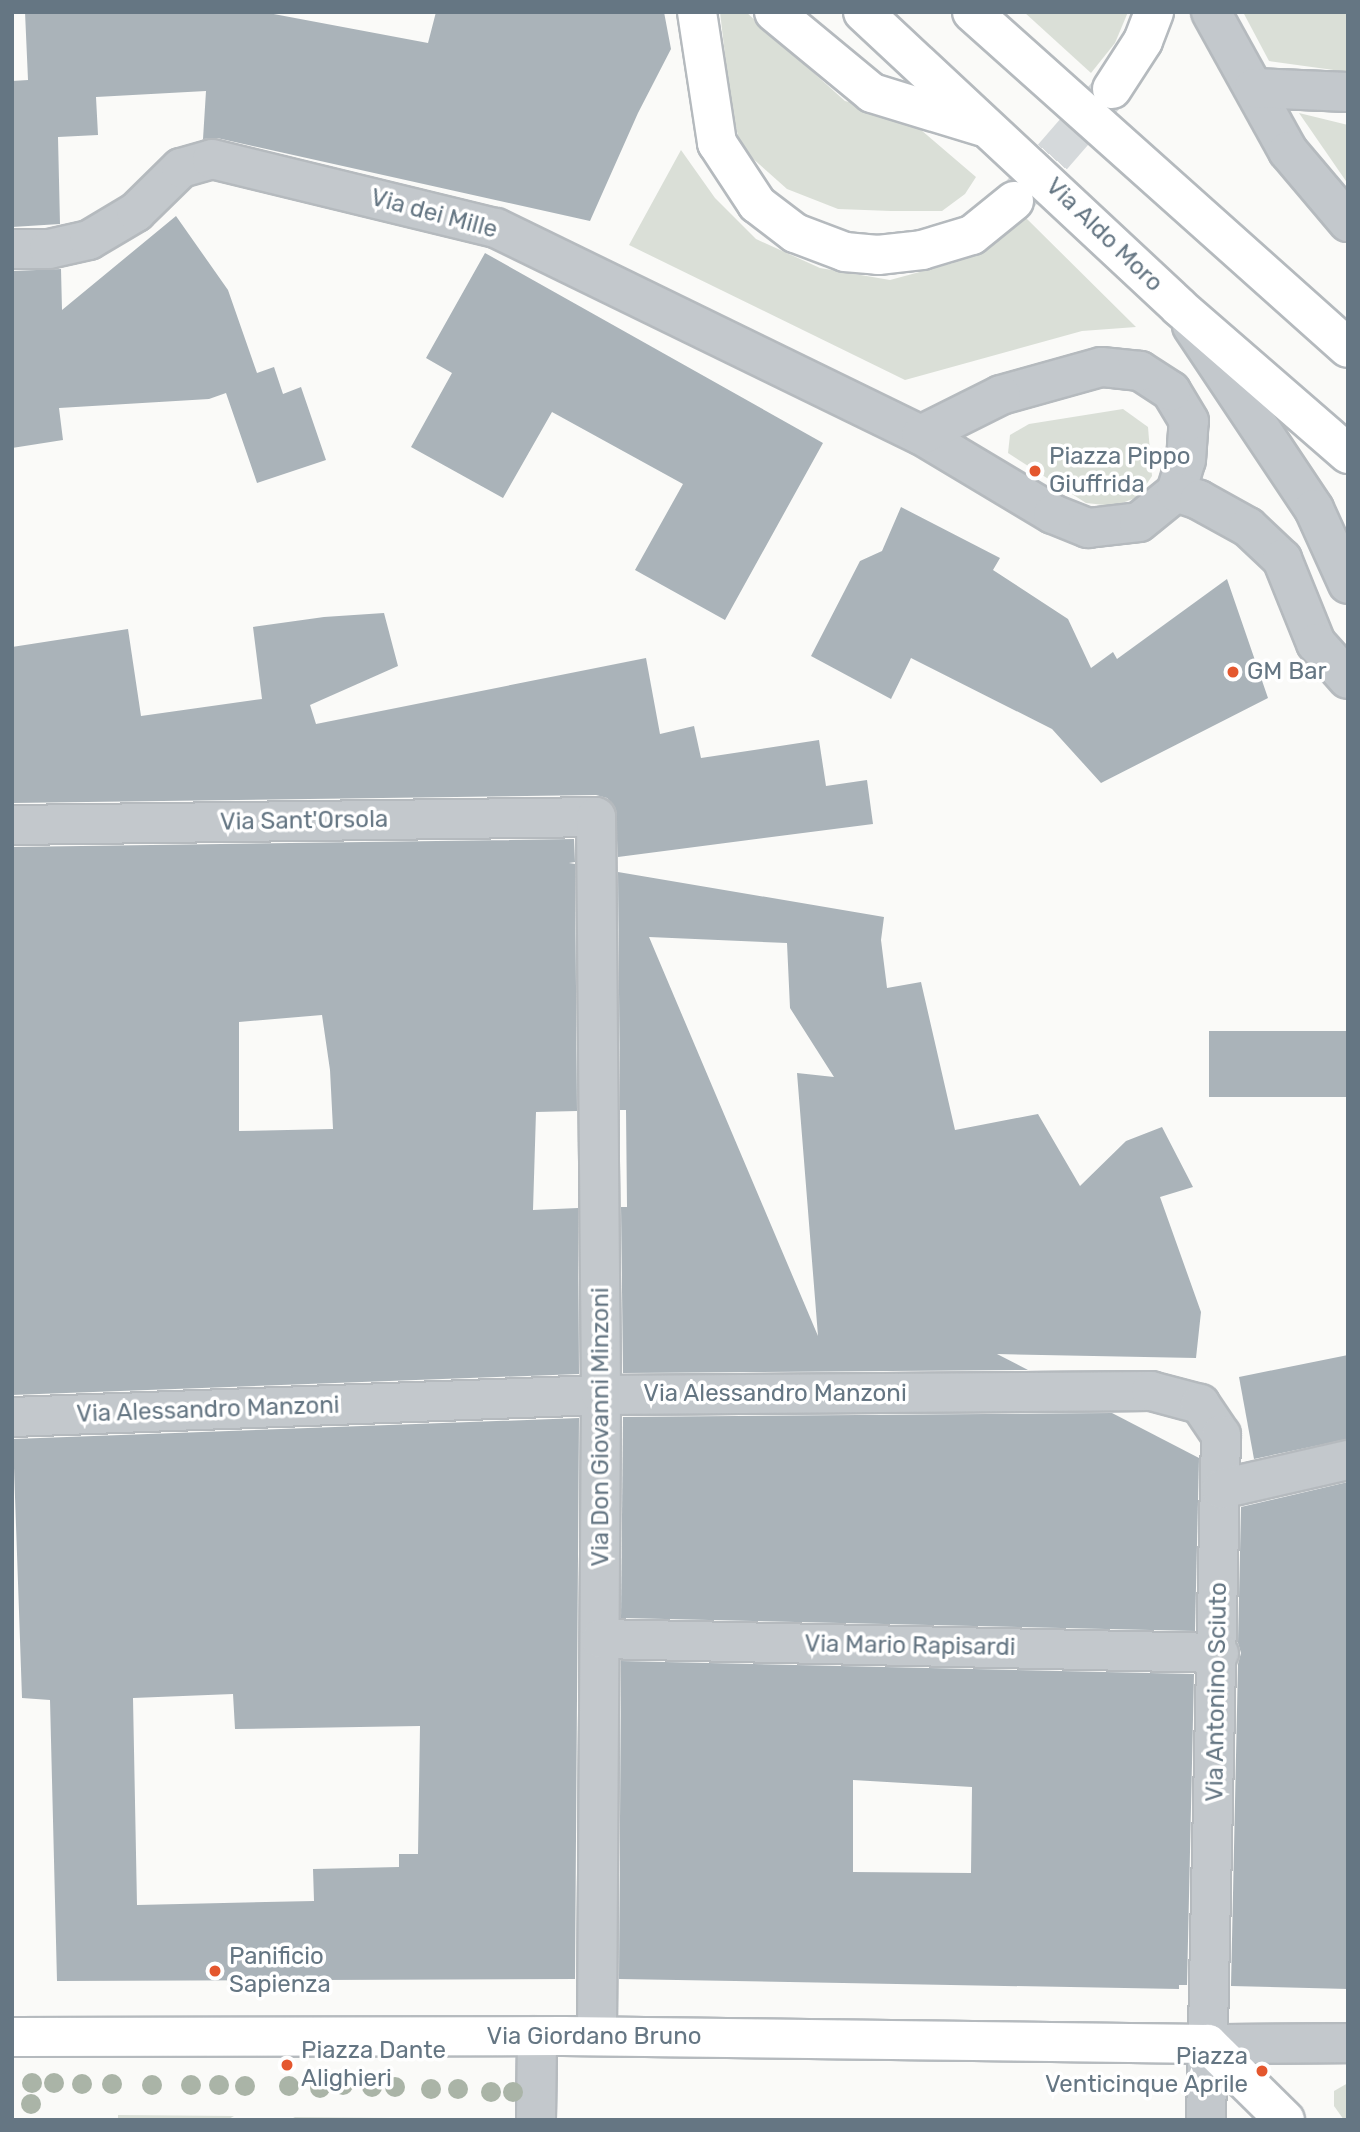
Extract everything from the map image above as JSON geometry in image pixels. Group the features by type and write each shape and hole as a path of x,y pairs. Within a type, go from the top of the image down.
{"main road":[{"path":"697,12 717,143 757,204 795,233 845,252 878,255 922,250 972,235 1014,201"},
{"path":"774,12 872,93 994,131"},
{"name":"Via Aldo Moro","path":"863,12 994,131 1180,307 1348,454"},
{"path":"972,12 1348,348"},
{"path":"1112,89 1143,41 1154,12"},
{"name":"Via Giordano Bruno","path":"12,2037 597,2036 1192,2044"},
{"path":"1192,2044 1285,2120"}],"street":[{"path":"1211,12 1288,151 1348,222"},
{"path":"1254,88 1348,92"},
{"name":"Via dei Mille","path":"12,248 49,249 89,240 136,212 181,168 212,159 496,228 921,435 1053,514 1088,528 1139,522 1176,492"},
{"path":"1180,307 1314,509 1348,584"},
{"path":"921,435 1001,395 1101,367 1140,371 1171,391 1189,421 1186,460 1176,492 1199,500 1248,527 1282,559 1316,643 1348,679"},
{"name":"Via Sant'Orsola","path":"12,825 596,817"},
{"name":"Via Don Giovanni Minzoni","path":"596,817 601,1395 597,2036"},
{"name":"Via Alessandro Manzoni","path":"12,1417 601,1395 1151,1391 1200,1404"},
{"name":"Via Antonino Sciuto","path":"1200,1404 1221,1434 1219,1653 1210,1987 1192,2044 1206,2120"},
{"path":"1221,1489 1348,1460"},
{"name":"Via Mario Rapisardi","path":"601,1639 1219,1653"},
{"path":"536,2120 537,2036"},
{"path":"1192,2044 1348,2043"}],"shaded area":[{"path":"720,12 746,12 845,101 907,118 976,177 965,194 942,211 891,211 838,209 787,189 741,148 731,107"},
{"path":"1024,12 1128,12 1115,43 1091,73"},
{"path":"1243,12 1348,12 1348,72 1269,61"},
{"path":"1299,113 1348,125 1348,184"},
{"path":"681,150 715,198 756,239 820,268 890,280 953,263 1001,236 1025,217 1136,327 1082,331 905,380 629,245"},
{"path":"1123,409 1148,427 1152,476 1138,497 1114,506 1086,503 1008,453 1010,435 1029,424"},
{"path":"1348,2083 1348,2120 1344,2120 1334,2106 1334,2091"},
{"path":"118,2115 234,2116 227,2120 118,2120"},
{"path":"293,2117 490,2119 299,2120"}],"building":[{"path":"25,12 263,12 428,43 436,12 664,12 671,49 638,113 590,221 217,138 203,139 206,91 96,97 98,135 58,137 60,224 12,227 12,81 28,80"},
{"path":"176,216 228,290 257,373 274,367 283,394 301,387 326,460 257,483 226,393 209,399 59,408 63,440 12,448 12,271 61,269 62,310"},
{"path":"485,253 823,443 725,620 635,570 683,484 552,412 503,498 411,447 452,373 426,358"},
{"path":"901,507 1000,558 993,570 1068,619 1091,668 1113,652 1117,659 1227,579 1268,698 1101,783 1052,729 911,658 891,699 811,656 860,561 882,551"},
{"path":"384,613 398,666 310,705 316,724 646,658 660,734 694,726 701,758 819,740 826,786 867,780 873,824 618,857 615,807 607,798 596,795 12,803 12,647 128,629 141,716 262,699 253,627 324,617"},
{"path":"574,839 575,862 569,863 575,864 577,1111 536,1112 533,1210 578,1208 579,1374 12,1395 12,847","holes":["322,1015 330,1070 333,1129 239,1131 239,1022"]},
{"path":"618,872 884,917 881,940 887,988 921,982 955,1130 1038,1114 1080,1186 1126,1141 1162,1127 1193,1187 1160,1197 1201,1312 1196,1358 997,1354 1028,1370 623,1373 621,1207 627,1207 626,1110 620,1110","holes":["649,937 787,943 790,1008 834,1077 797,1073 818,1336"]},
{"path":"1209,1031 1348,1031 1348,1097 1209,1097"},
{"path":"1348,1355 1348,1439 1254,1459 1239,1377"},
{"path":"1112,1413 1199,1458 1195,1631 621,1618 623,1417"},
{"path":"579,1418 575,1979 57,1981 50,1700 22,1698 13,1439","holes":["233,1694 235,1729 420,1726 418,1854 399,1854 399,1867 313,1869 314,1901 137,1905 133,1698"]},
{"path":"1348,1482 1348,1989 1231,1986 1238,1664 1241,1653 1238,1643 1241,1507"},
{"path":"621,1661 1194,1674 1187,1985 1179,1985 1179,1989 619,1979","holes":["853,1780 972,1787 971,1873 853,1872"]}],"tunnel":[{"path":"1015,200 1109,92"}],"place":[{"name":"Piazza Pippo Giuffrida","path":"1035,471"},
{"name":"GM Bar","path":"1233,672"},
{"name":"Panificio Sapienza","path":"215,1971"},
{"name":"Piazza Dante Alighieri","path":"287,2065"},
{"name":"Piazza Venticinque Aprile","path":"1262,2071"}]}
